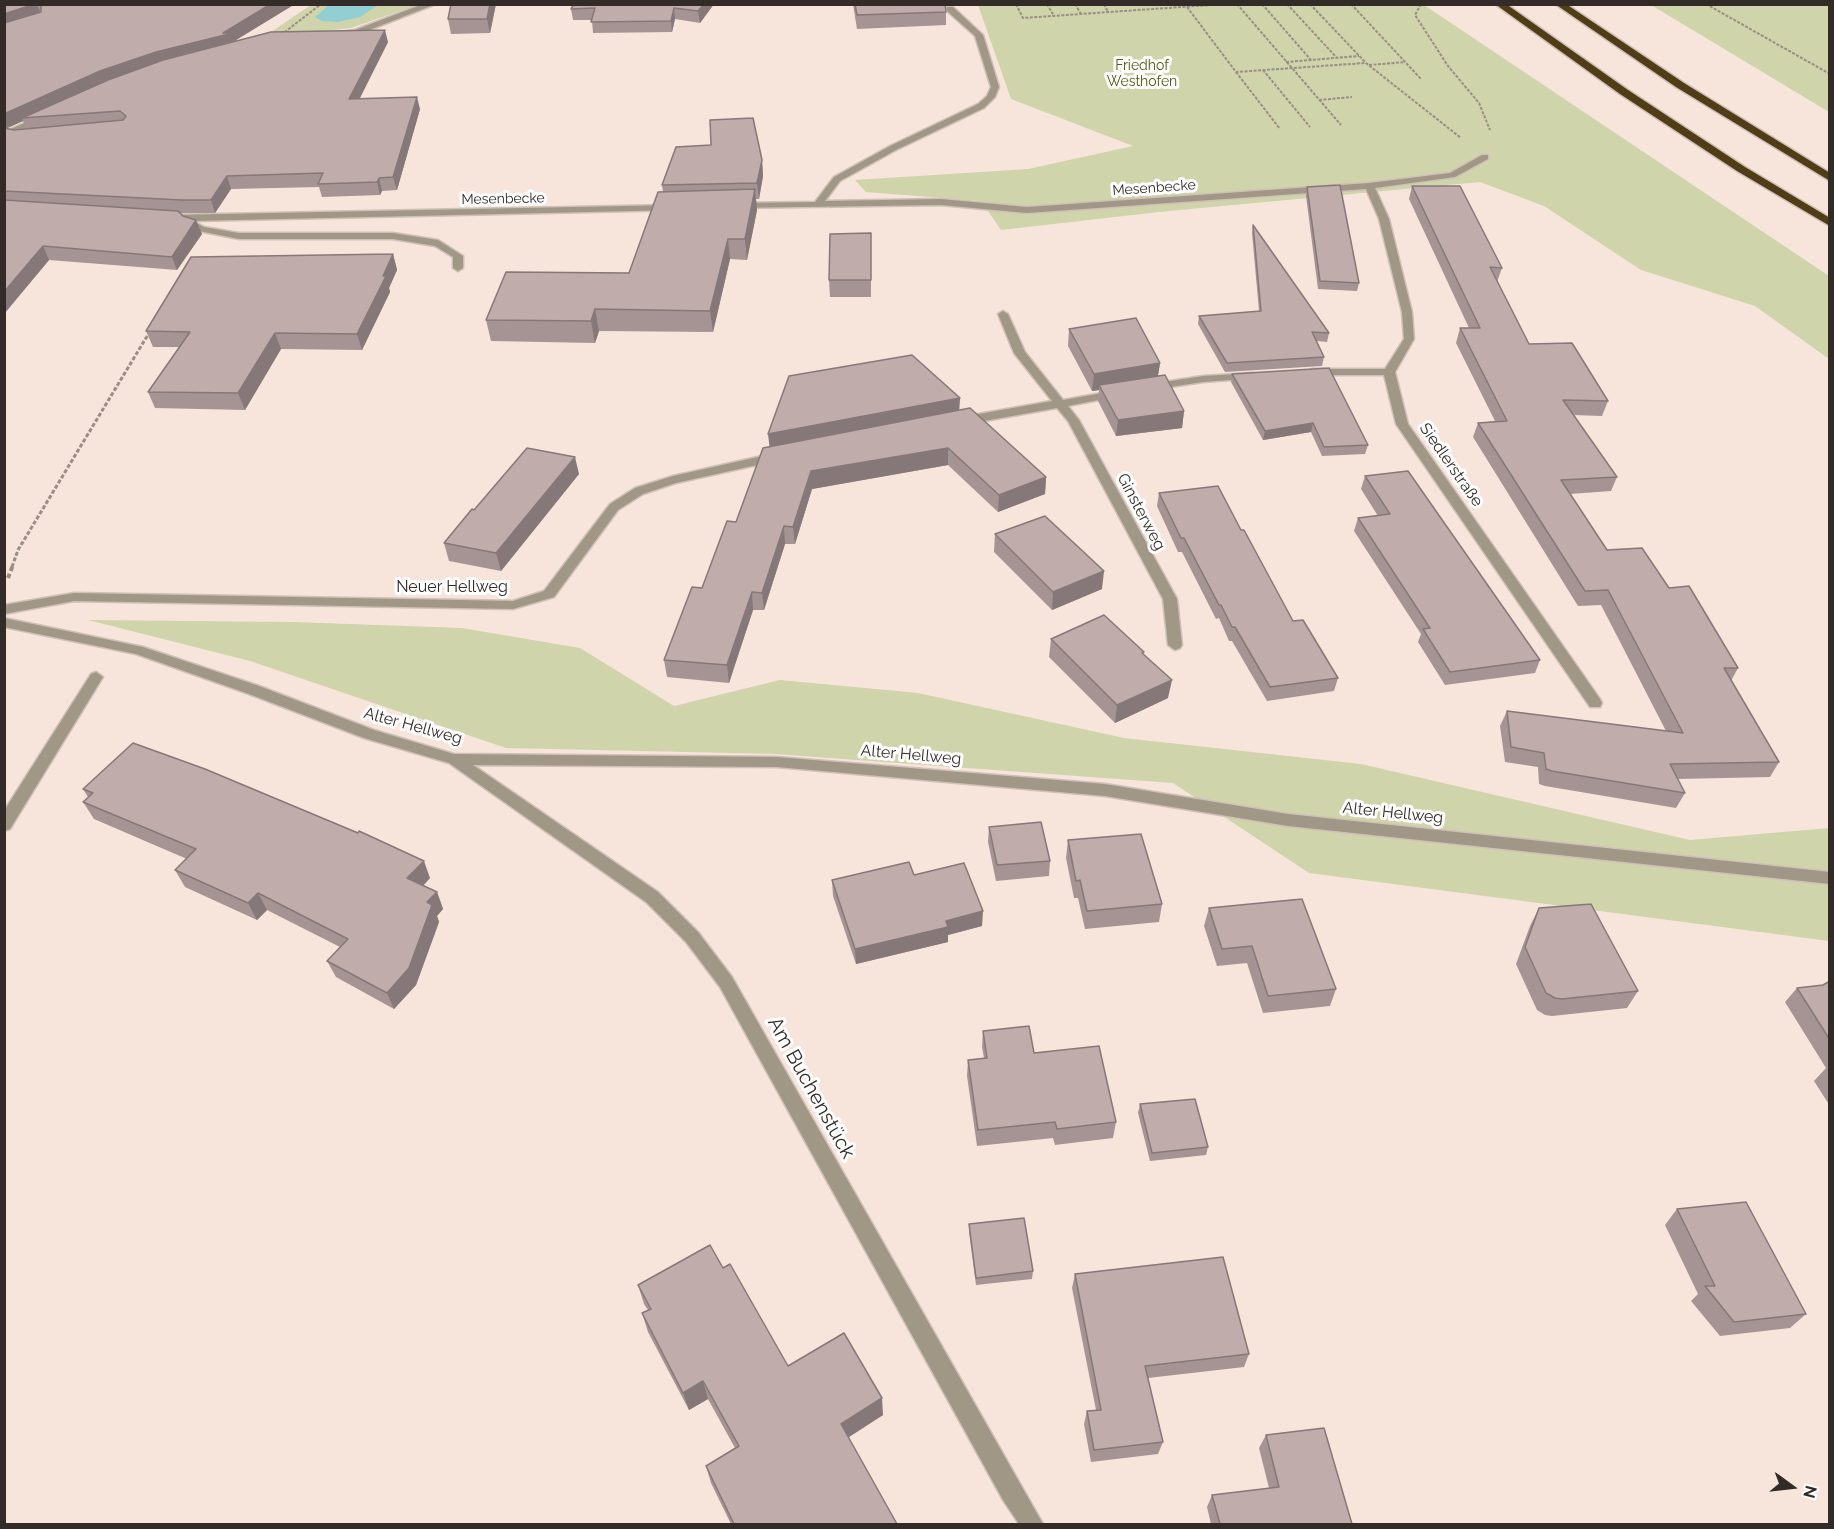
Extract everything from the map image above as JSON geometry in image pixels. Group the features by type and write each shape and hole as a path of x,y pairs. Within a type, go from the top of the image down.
{"highway":[{"path":"1499,4 1624,92 1741,169 1830,223"},
{"path":"1559,4 1680,86 1830,178"}],"street":[{"path":"332,34 356,32 432,4"},
{"path":"819,203 837,180 893,148 981,106 991,97 995,87 979,34 950,9"},
{"path":"4,136 50,115"},
{"path":"4,136 32,137"},
{"name":"Mesenbecke","path":"723,206 941,202 1027,210 1369,186 1452,175 1485,157"},
{"path":"1302,373 1389,372 1409,339 1407,312 1384,219 1369,186"},
{"name":"Mesenbecke","path":"166,218 687,207"},
{"name":"Mesenbecke","path":"187,219 192,225 202,229 238,236 393,236 438,243 458,256 458,268"},
{"path":"1003,314 1020,353 1057,402"},
{"name":"Siedlerstraße","path":"1389,372 1401,424 1595,703"},
{"path":"954,422 1057,402 1203,379 1269,375"},
{"name":"Ginsterweg","path":"1057,402 1073,420 1170,599 1175,645"},
{"name":"Neuer Hellweg","path":"6,614 74,597 513,605 549,594 614,507 639,491 673,480 793,453"},
{"name":"Alter Hellweg","path":"6,614 138,650 254,690 369,735 454,759 777,762 1105,789 1288,820 1830,878"},
{"path":"4,825 96,677"},
{"name":"Am Buchenstück","path":"454,759 652,897 699,946 726,982 1011,1492 1032,1524"}],"path":[{"path":"274,40 321,4"},
{"path":"1016,4 1023,18 1225,4"},
{"path":"1047,4 1054,16"},
{"path":"1075,4 1082,14"},
{"path":"1104,4 1109,12"},
{"path":"1131,4 1136,10"},
{"path":"1160,4 1163,9"},
{"path":"1237,4 1341,125"},
{"path":"1262,4 1311,60"},
{"path":"1287,4 1337,58"},
{"path":"1310,4 1367,64 1485,157 1490,129 1479,103 1448,66 1415,15 1421,4"},
{"path":"1351,4 1421,79"},
{"path":"1706,4 1830,74"},
{"path":"1187,7 1280,129"},
{"path":"1286,62 1359,56"},
{"path":"1236,72 1405,62"},
{"path":"1263,70 1310,127"},
{"path":"1318,100 1352,97"},
{"path":"6,614 8,576 18,550 152,328"}],"green space":[{"path":"311,5 417,5 351,28 262,38"},
{"name":"Friedhof Westhofen","path":"978,5 1424,5 1829,276 1829,359 1755,306 1641,270 1544,206 1480,182 1159,212 1001,230 981,201 866,192 855,180 1028,169 1133,146 1011,99"},
{"path":"1651,5 1829,5 1829,112"},
{"path":"88,620 294,622 462,628 580,648 674,706 780,680 918,693 1124,738 1361,764 1690,840 1829,828 1829,941 1309,873 1173,783 774,754 506,748 250,661"}],"water":[{"path":"329,5 378,5 360,17 338,22 322,21 315,17"}],"building":[{"path":"4,4 35,4 4,14"},
{"path":"41,4 271,4 223,33 233,33 156,52 100,71 4,114 4,23 41,12"},
{"path":"451,4 490,4 487,19 448,19"},
{"path":"574,4 704,4 698,11 674,8 671,21 591,22 595,8 571,9"},
{"path":"855,4 945,4 946,12 857,15"},
{"path":"385,30 349,99 417,97 393,177 379,178 377,182 318,184 323,173 227,176 211,200 4,191 4,128 14,130 123,120 126,116 120,111 22,118 108,80 163,60 271,32"},
{"path":"753,118 762,160 757,183 662,185 676,147 711,145 710,120"},
{"path":"1340,185 1359,283 1320,281 1307,187"},
{"path":"1412,186 1460,186 1502,268 1490,267 1529,344 1572,343 1608,401 1563,400 1617,477 1561,480 1607,550 1642,548 1669,588 1689,586 1738,668 1724,668 1779,762 1670,764 1685,793 1552,771 1546,769 1544,753 1511,747 1507,711 1683,733 1608,590 1585,591 1478,423 1507,421 1460,328 1480,328"},
{"path":"755,189 745,239 728,239 710,311 595,309 591,321 486,320 506,272 629,273 658,192"},
{"path":"4,200 178,211 183,216 196,220 172,257 43,246 4,292"},
{"path":"1253,225 1329,333 1312,332 1324,357 1227,363 1199,316 1261,311"},
{"path":"871,233 871,280 829,280 830,234"},
{"path":"393,254 383,276 386,276 357,334 275,333 238,393 148,392 190,332 146,331 191,257"},
{"path":"1136,318 1160,363 1094,374 1069,329"},
{"path":"912,355 960,398 768,434 789,376"},
{"path":"1329,368 1368,445 1324,447 1313,423 1265,431 1232,374"},
{"path":"1165,375 1184,411 1118,420 1099,385"},
{"path":"970,408 1046,477 999,495 948,448 811,471 793,527 784,526 762,593 752,592 727,665 664,660 692,587 702,588 727,521 736,522 763,448"},
{"path":"527,448 575,457 496,553 444,543 472,509 474,510"},
{"path":"1408,471 1540,660 1450,672 1423,629 1430,628 1358,518 1390,514 1365,476"},
{"path":"1218,486 1293,621 1303,620 1338,678 1270,687 1235,627 1232,627 1184,538 1181,538 1159,493"},
{"path":"1045,516 1104,571 1053,592 995,534"},
{"path":"1104,615 1172,680 1117,705 1051,639"},
{"path":"133,743 205,769 358,833 359,831 424,861 407,878 437,892 427,902 432,905 409,968 387,993 327,961 348,939 258,893 248,903 175,870 196,849 83,802 93,793 83,789"},
{"path":"1041,822 1050,861 997,865 989,827"},
{"path":"1141,834 1162,904 1087,911 1080,880 1076,881 1068,840"},
{"path":"909,862 914,875 964,863 983,911 946,921 948,927 855,949 832,880"},
{"path":"1302,899 1336,989 1268,996 1252,946 1222,949 1209,908"},
{"path":"1591,904 1638,991 1555,998 1546,993 1525,947 1539,908"},
{"path":"1830,981 1830,1040 1797,988 1823,985"},
{"path":"1029,1026 1034,1053 1099,1046 1116,1122 1057,1129 1055,1122 978,1130 968,1060 987,1058 983,1031"},
{"path":"1195,1099 1208,1147 1152,1153 1140,1104"},
{"path":"1746,1202 1806,1314 1734,1322 1705,1286 1715,1286 1677,1209"},
{"path":"1024,1218 1033,1271 976,1278 969,1224"},
{"path":"710,1245 723,1268 730,1264 788,1366 844,1333 882,1398 841,1424 897,1524 734,1524 706,1466 739,1446 703,1381 683,1393 642,1313 651,1309 638,1285"},
{"path":"1223,1257 1249,1354 1145,1366 1163,1442 1094,1450 1087,1411 1101,1410 1075,1274"},
{"path":"1324,1428 1352,1524 1220,1524 1212,1495 1279,1487 1266,1435"}]}
